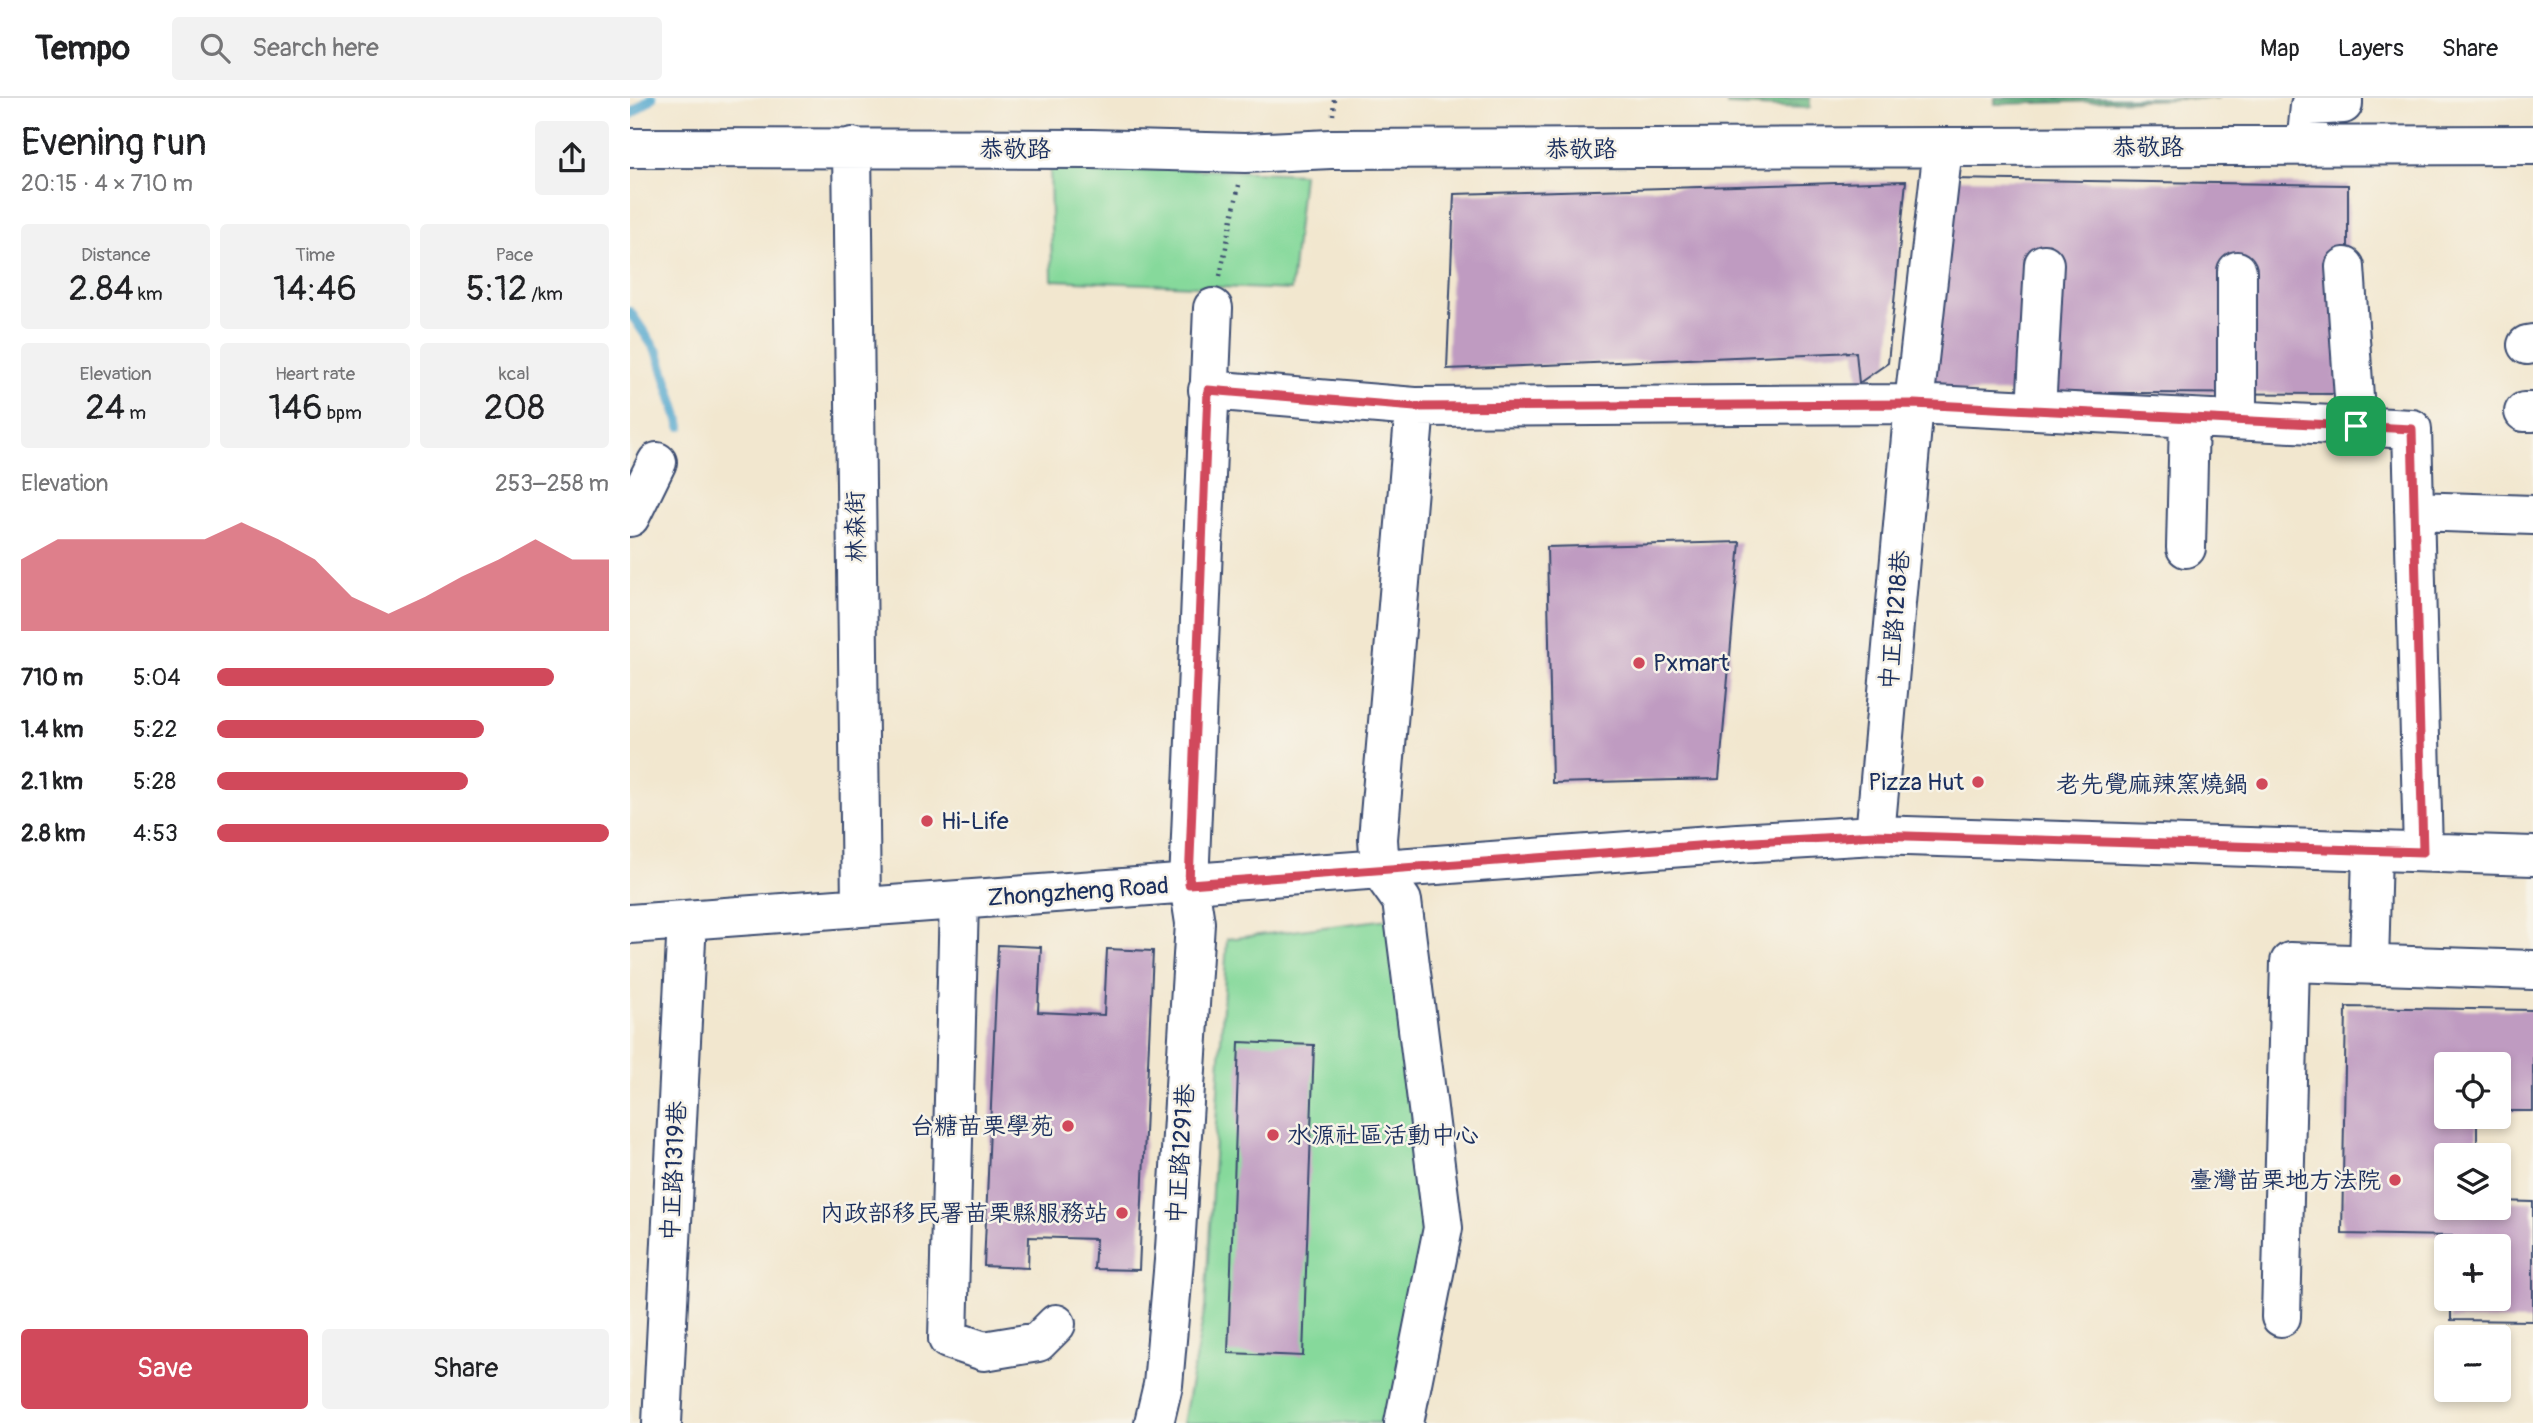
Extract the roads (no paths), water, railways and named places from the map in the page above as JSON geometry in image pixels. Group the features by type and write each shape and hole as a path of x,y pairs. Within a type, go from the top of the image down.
{"street":[{"path":"2306,146 2310,106 2343,104 2343,98"},
{"name":"恭敬路","path":"630,148 852,147 1245,153 1331,149 2533,145"},
{"name":"林森街","path":"852,147 861,907"},
{"name":"中正路1218巷","path":"1875,835 1914,404 1943,147"},
{"path":"2036,410 2044,264"},
{"path":"2345,267 2356,426"},
{"path":"2237,420 2238,271"},
{"name":"中正路1291巷","path":"1154,1423 1163,1385 1175,1249 1195,923 1189,884 1213,308"},
{"path":"1208,390 1415,407 1914,404 2412,429 2423,852"},
{"path":"1404,1423 1443,1228 1402,901 1380,870 1378,839 1415,407"},
{"path":"2186,548 2189,418"},
{"path":"630,517 657,462"},
{"path":"2414,511 2533,515"},
{"name":"Zhongzheng Road","path":"630,924 1875,835 2533,856"},
{"path":"2369,964 2372,851"},
{"path":"959,900 948,1339 984,1352 1038,1342 1056,1324"},
{"name":"中正路1319巷","path":"662,1423 687,920"},
{"path":"2281,1317 2290,962 2533,970"}],"waterway":[{"path":"630,115 652,98"},
{"path":"630,312 658,353 681,426"}],"place":[{"name":"Pxmart","path":"1639,663"},
{"name":"Pizza Hut","path":"1978,782"},
{"name":"老先覺麻辣窯燒鍋","path":"2262,784"},
{"name":"Hi-Life","path":"927,821"},
{"name":"台糖苗栗學苑","path":"1068,1126"},
{"name":"水源社區活動中心","path":"1273,1135"},
{"name":"臺灣苗栗地方法院","path":"2395,1180"},
{"name":"內政部移民署苗栗縣服務站","path":"1122,1213"}]}
